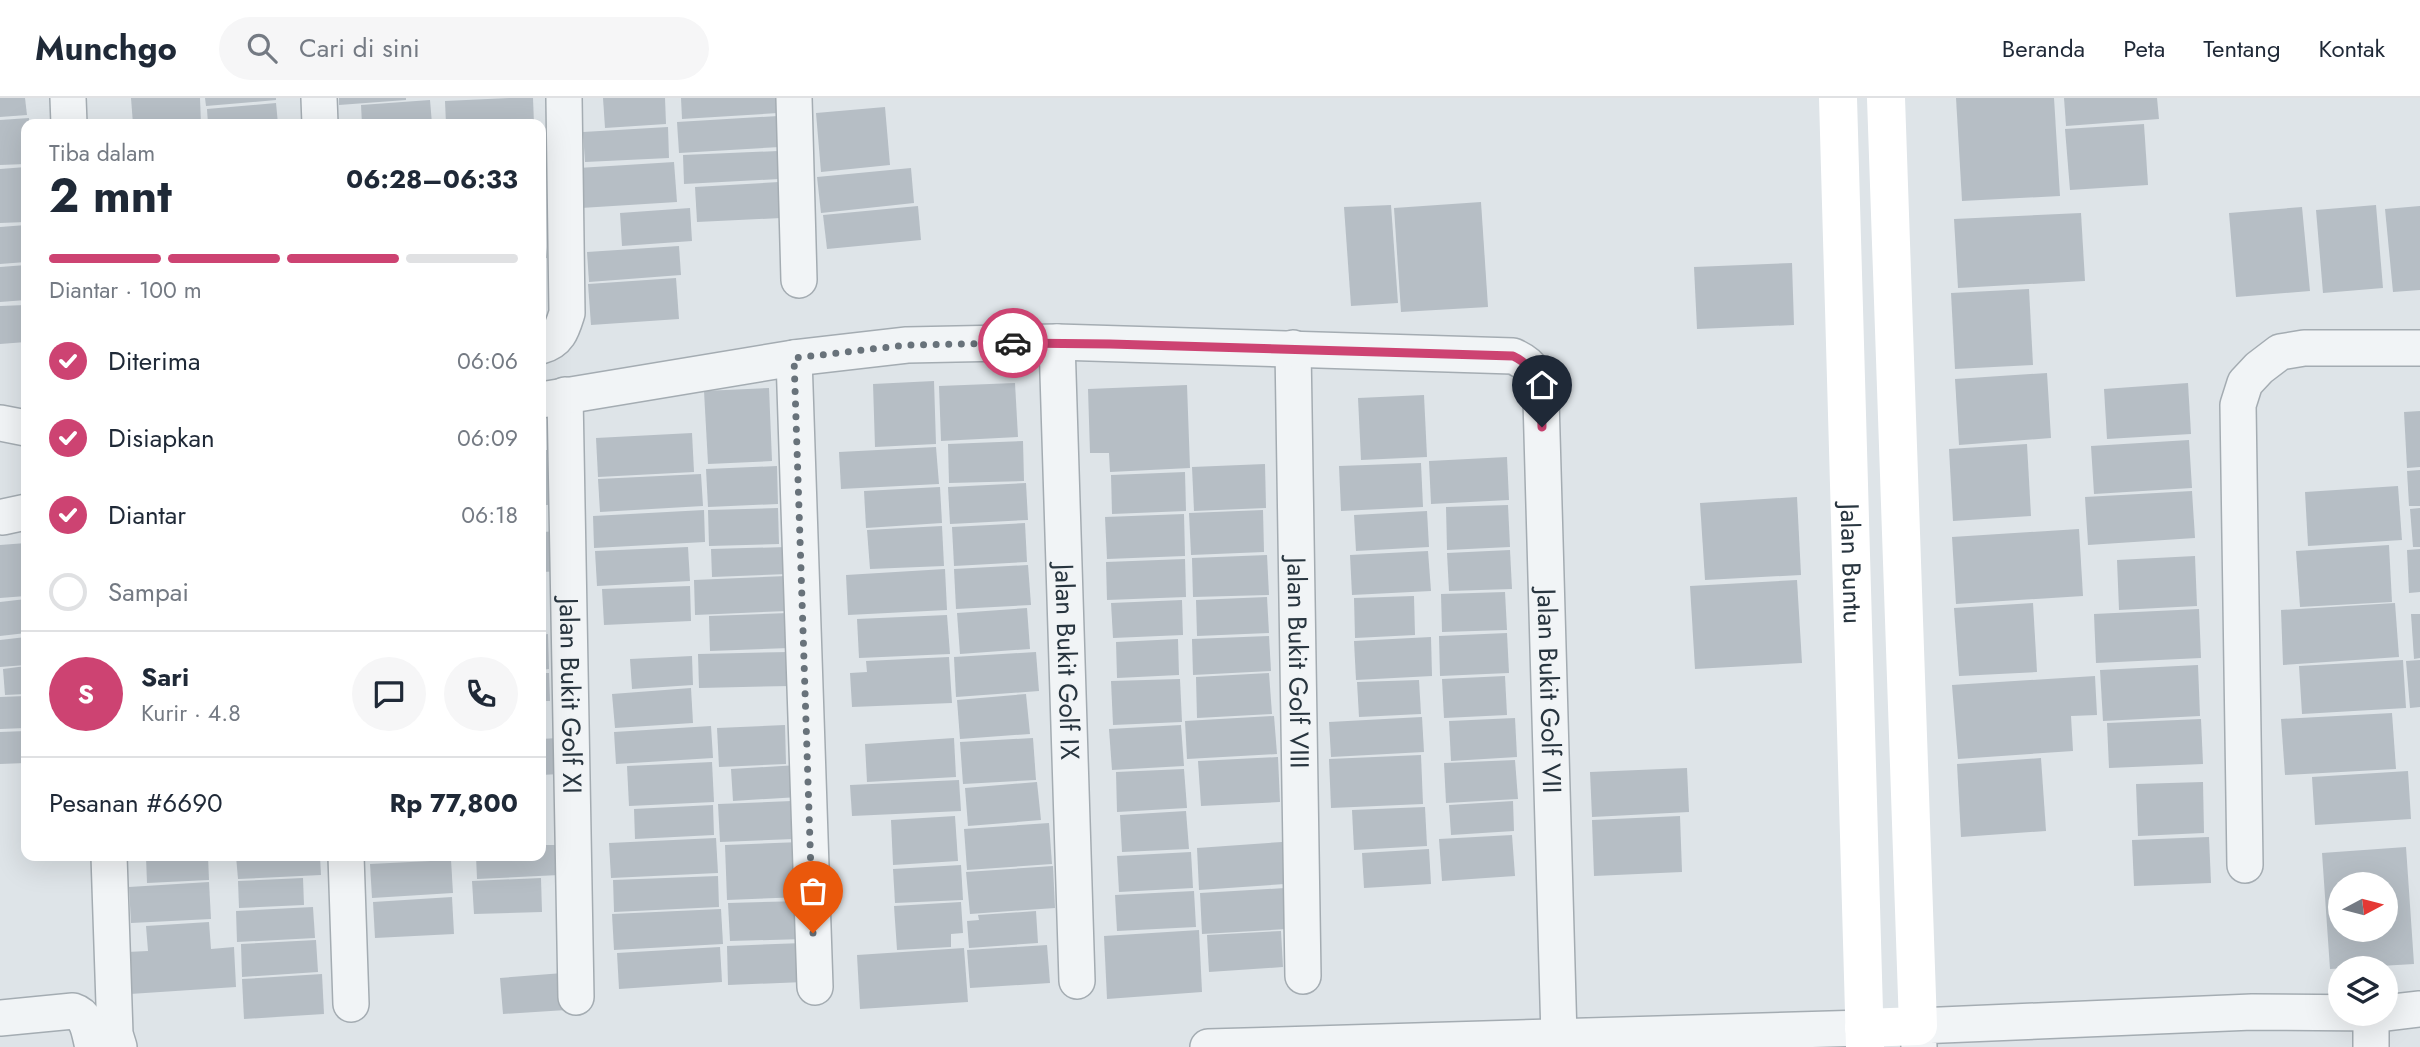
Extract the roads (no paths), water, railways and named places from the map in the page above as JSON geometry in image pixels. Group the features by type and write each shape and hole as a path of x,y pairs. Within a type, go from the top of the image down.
{"street":[{"path":"68,98 69,119"},
{"path":"319,98 320,119"},
{"path":"546,344 560,334 567,313 564,98"},
{"path":"794,98 799,280"},
{"name":"Jalan Buntu","path":"1838,98 1864,1037"},
{"name":"Jalan Buntu","path":"1886,98 1918,1037"},
{"path":"553,398 794,358 907,345 1057,342 1293,348"},
{"name":"Jalan Bukit Golf IX","path":"1057,342 1077,981"},
{"name":"Jalan Bukit Golf VII","path":"1293,348 1513,356 1525,361 1536,374 1541,400 1559,1037"},
{"name":"Jalan Bukit Golf VIII","path":"1293,348 1303,976"},
{"path":"2245,865 2238,405 2245,383 2280,352 2304,348 2420,348"},
{"path":"794,358 815,987"},
{"name":"Jalan Bukit Golf XI","path":"553,398 576,997"},
{"path":"0,424 21,427"},
{"path":"109,861 115,1034 119,1047"},
{"path":"346,861 351,1004"},
{"path":"2398,1012 2420,1009"},
{"path":"0,1018 73,1011 84,1016 93,1047"},
{"path":"1208,1047 1559,1037 1918,1037 2147,1032 2252,1012 2328,1013"},
{"path":"2371,1026 2371,1047"}]}
